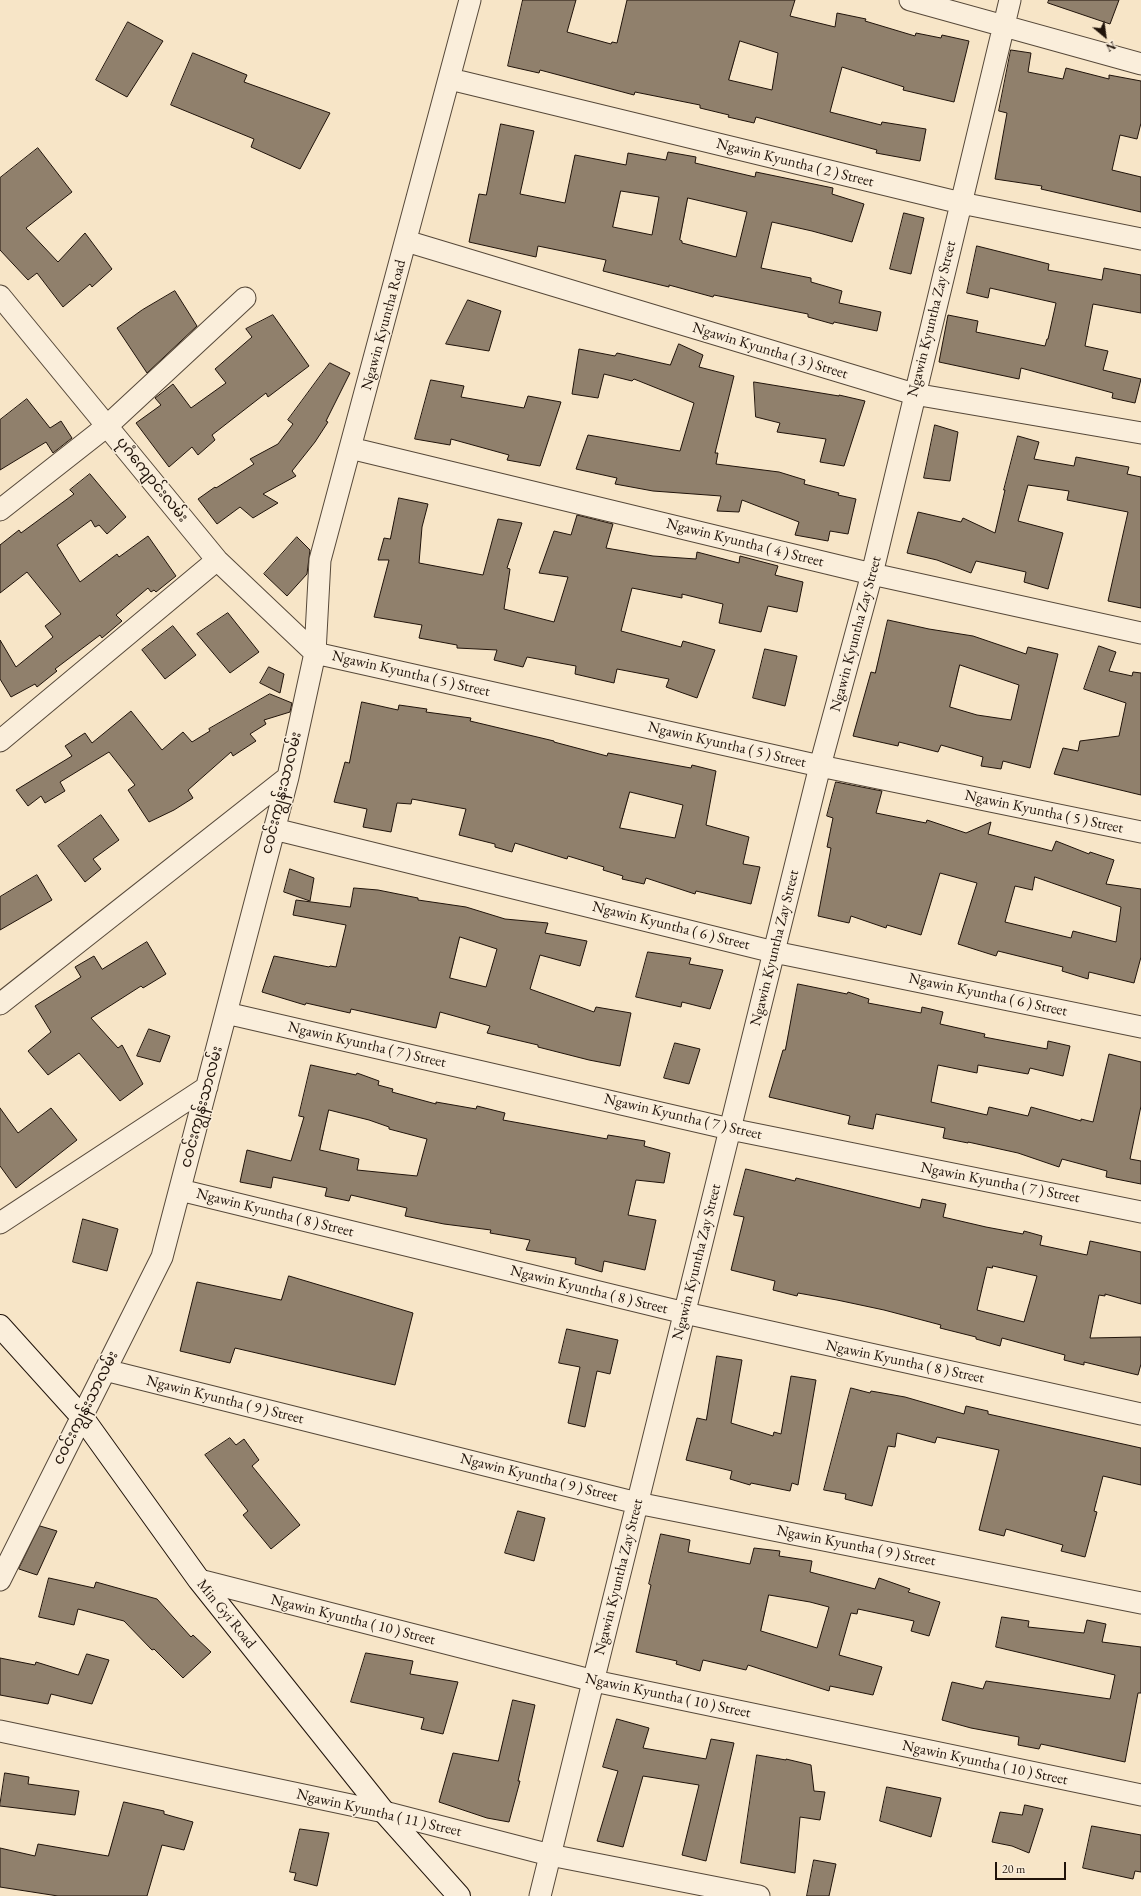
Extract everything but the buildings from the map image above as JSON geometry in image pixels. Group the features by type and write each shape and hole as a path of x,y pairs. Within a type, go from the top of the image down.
{"main road":[{"name":"Min Gyi Road","path":"0,1326 82,1417 199,1580 384,1812 459,1896"}],"street":[{"name":"Ngawin Kyuntha Road","path":"315,653 320,560 470,0"},
{"path":"910,0 1141,64"},
{"name":"Ngawin Kyuntha Zay Street","path":"540,1896 820,766 872,574 914,394 1010,0"},
{"name":"Ngawin Kyuntha ( 2 ) Street","path":"450,79 961,203 1141,239"},
{"name":"Ngawin Kyuntha ( 3 ) Street","path":"406,241 914,394 1141,433"},
{"name":"ပုဂံကျောင်းလမ်း","path":"0,296 217,560 315,653"},
{"path":"0,510 107,426 245,298"},
{"name":"Ngawin Kyuntha ( 4 ) Street","path":"350,448 872,574 1141,632"},
{"path":"0,741 217,560"},
{"name":"Ngawin Kyuntha ( 5 ) Street","path":"315,653 820,766 1141,832"},
{"name":"ငဝင်းကျွန်းသာလမ်း","path":"0,1580 162,1257 288,777 315,653"},
{"path":"0,1004 288,777"},
{"name":"Ngawin Kyuntha ( 6 ) Street","path":"274,830 774,952 1141,1027"},
{"name":"Ngawin Kyuntha ( 7 ) Street","path":"226,1012 730,1129 1141,1212"},
{"path":"0,1224 207,1087"},
{"name":"Ngawin Kyuntha ( 8 ) Street","path":"180,1190 685,1313 1141,1414"},
{"name":"Ngawin Kyuntha ( 9 ) Street","path":"106,1370 637,1503 1141,1603"},
{"name":"Ngawin Kyuntha ( 10 ) Street","path":"199,1580 594,1681 1141,1795"},
{"name":"Ngawin Kyuntha ( 11 ) Street","path":"0,1731 384,1812 550,1855 759,1896"}]}
